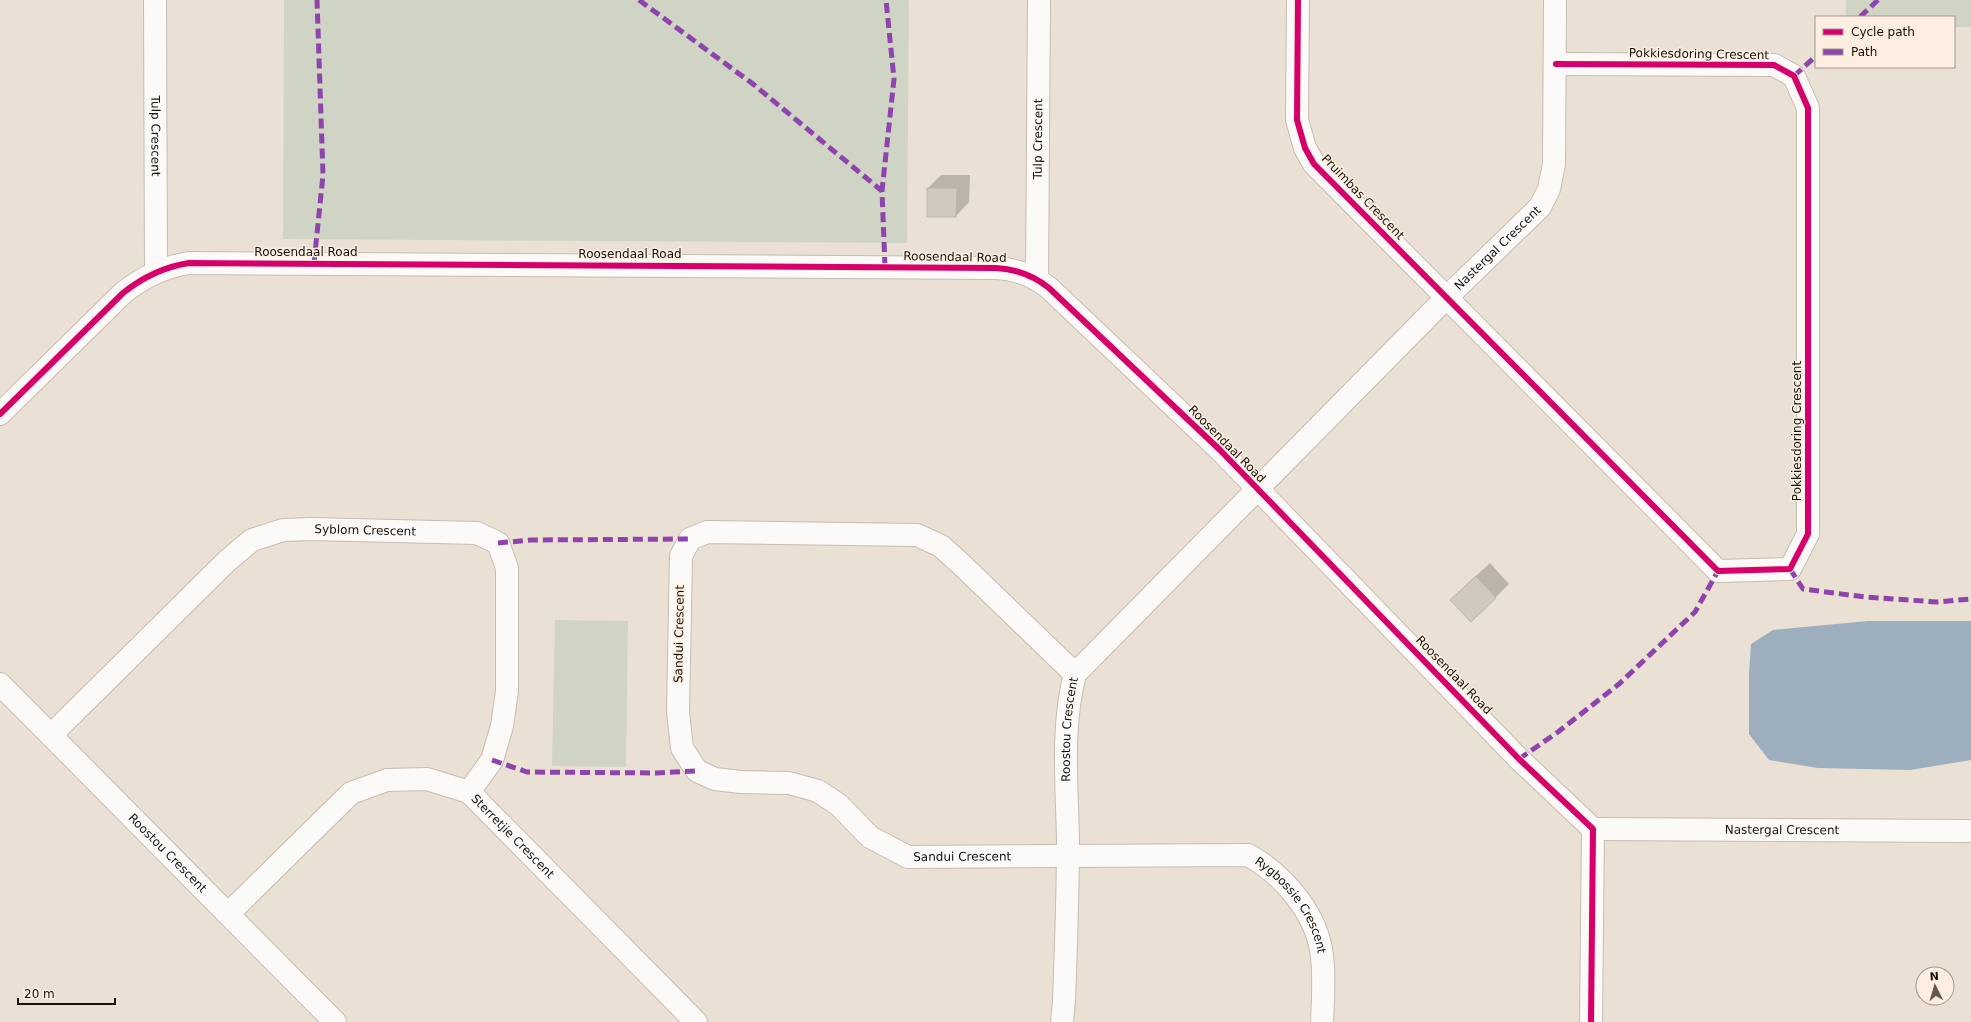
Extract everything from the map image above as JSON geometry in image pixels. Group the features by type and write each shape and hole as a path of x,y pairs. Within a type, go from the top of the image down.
{"street":[{"name":"Tulp Crescent","path":"155,0 156,271"},
{"name":"Tulp Crescent","path":"1037,278 1039,0"},
{"name":"Pruimbas Crescent","path":"1298,0 1297,120 1305,148 1314,164 1446,298"},
{"name":"Nastergal Crescent","path":"1257,488 1446,298 1540,207 1549,189 1554,164 1556,64 1555,0"},
{"name":"Pokkiesdoring Crescent","path":"1446,298 1718,571 1790,569 1808,534 1808,108 1794,76 1774,64 1556,64"},
{"name":"Roosendaal Road","path":"0,414 138,280 156,271 178,265 206,262 877,267 1008,269 1020,271 1037,278 1049,288 1215,445 1519,759 1593,829"},
{"name":"Roostou Crescent","path":"1062,1022 1064,1001 1068,855 1066,722 1068,698 1075,674 1257,488"},
{"name":"Syblom Crescent","path":"51,735 227,562 252,540 282,530 311,529 477,533 498,543 507,568 507,691 502,726 492,760 469,792"},
{"name":"Sandui Crescent","path":"1068,855 908,857 870,836 839,805 818,791 789,783 741,782 715,779 697,771 682,748 678,712 681,556 690,539 707,532 918,535 941,546 1075,674"},
{"name":"Roostou Crescent","path":"0,684 335,1022"},
{"name":"Sterretjie Crescent","path":"228,914 351,793 387,780 427,779 469,792 696,1022"},
{"name":"Nastergal Crescent","path":"1593,829 1971,831"},
{"path":"1592,1022 1593,829"},
{"name":"Rygbossie Crescent","path":"1068,855 1240,854 1248,855 1261,862 1286,886 1314,924 1321,948 1323,964 1322,1022"}],"green space":[{"path":"284,0 909,0 907,243 283,239"},
{"path":"1846,0 1971,0 1971,27 1955,27 1955,16 1846,16"},
{"path":"555,620 628,621 626,767 552,766"}],"water":[{"path":"1868,621 1971,621 1971,760 1910,770 1818,768 1769,760 1749,734 1749,673 1751,644 1773,630"}],"building":[{"path":"927,188 957,188 956,217 927,217"},
{"path":"1476,576 1496,598 1471,622 1450,600"}],"marked path":[{"path":"314,263 323,175 317,0"},
{"path":"639,0 753,84 882,191"},
{"path":"885,267 882,191 894,79 886,0"},
{"path":"1861,16 1878,0"},
{"path":"1794,76 1815,57"},
{"path":"498,543 531,540 690,539"},
{"path":"1790,569 1803,589 1865,597 1937,602 1971,599"},
{"path":"1519,759 1558,732 1619,684 1695,612 1718,571"},
{"path":"492,760 527,772 657,773 697,771"}],"cycle path":[{"path":"1298,0 1297,120 1305,148 1314,164 1718,571 1790,569 1808,534 1808,108 1794,76 1774,65 1556,64"},
{"path":"0,414 123,293 138,282 162,270 189,263 996,268 1011,270 1031,276 1049,288 1220,450 1519,759 1593,829 1591,1022"}]}
